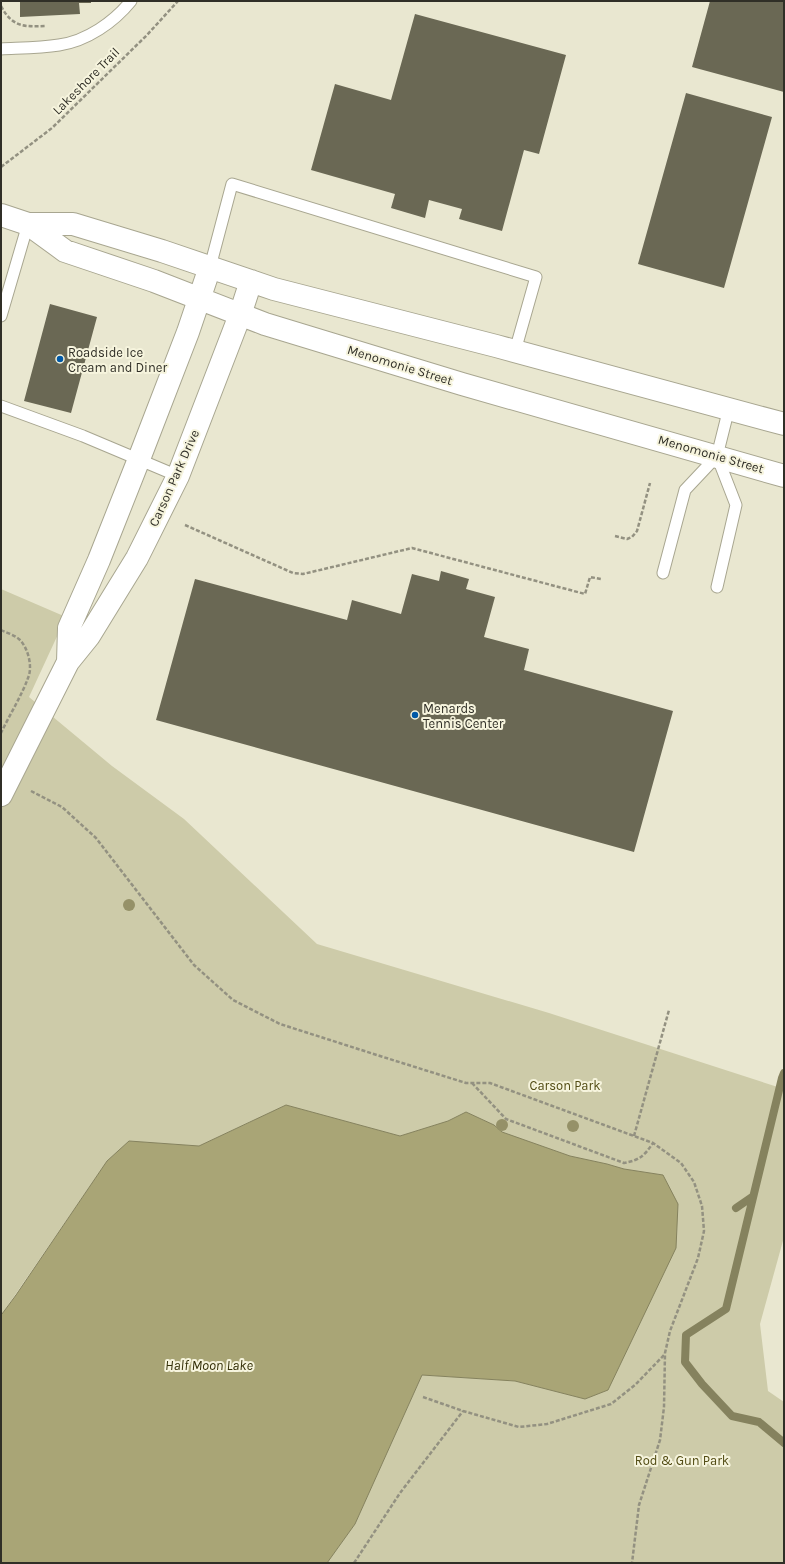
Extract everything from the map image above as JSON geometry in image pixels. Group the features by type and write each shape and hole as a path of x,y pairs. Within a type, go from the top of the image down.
{"main road":[{"name":"Menomonie Street","path":"1,215 28,224 65,251 154,281 265,324 462,384 784,476"},
{"name":"Menomonie Street","path":"28,224 73,224 274,288 729,408 784,424"},
{"name":"Carson Park Drive","path":"68,662 69,628 99,560 139,459 188,332 210,267"},
{"name":"Carson Park Drive","path":"1,794 68,662 89,636 137,558 178,476 240,315 251,281"}],"lane":[{"path":"1,49 61,45 89,36 115,18 131,1"},
{"path":"210,267 232,184 536,277 515,351"},
{"path":"1,316 28,224"},
{"path":"1,406 139,459 178,476"},
{"path":"663,572 685,490 717,456 729,408"},
{"path":"717,456 736,505 717,587"}],"path":[{"name":"Lakeshore Trail","path":"1,168 52,128 147,35 178,1"},
{"path":"1,6 6,16 16,24 26,27 50,26"},
{"path":"614,536 627,539 632,538 637,531 650,483"},
{"path":"185,525 293,574 304,574 412,548 585,594 590,577 601,579"},
{"path":"1,630 16,637 22,642 30,665 29,677 1,733"},
{"path":"25,788 62,807 96,838 194,965 233,1000 280,1024 466,1083 490,1083 653,1143 681,1163 694,1182 702,1206 704,1231 698,1258 670,1331 665,1354 664,1407 660,1440 639,1505 632,1563"},
{"path":"634,1136 669,1010"},
{"path":"472,1082 506,1119 624,1163 635,1161 645,1155 653,1143"},
{"path":"423,1396 463,1411 519,1427 547,1424 610,1404 635,1385 665,1354"},
{"path":"354,1563 400,1493 463,1411"}],"green space":[{"path":"1,589 66,617 29,697 112,766 184,819 317,944 549,1013 784,1089 784,1237 760,1324 768,1391 784,1402 784,1563 327,1563 355,1524 422,1375 515,1381 585,1399 608,1390 628,1346 663,1175 624,1169 570,1156 502,1132 494,1125 466,1112 448,1121 400,1136 286,1105 199,1146 129,1141 107,1161 2,1314"}],"water":[{"name":"Half Moon Lake","path":"286,1105 400,1136 448,1121 466,1112 494,1125 502,1132 570,1156 624,1169 663,1175 678,1204 676,1248 608,1390 585,1399 515,1381 422,1375 355,1524 327,1563 1,1563 1,1310 2,1314 107,1161 129,1141 199,1146"}],"building":[{"path":"20,1 91,1 91,3 79,3 80,14 20,17"},
{"path":"710,1 784,1 784,92 692,67"},
{"path":"415,14 566,55 539,154 524,150 502,231 459,219 462,209 429,200 425,218 391,208 395,194 311,170 335,84 391,100"},
{"path":"686,93 772,117 724,288 638,264"},
{"name":"Roadside Ice Cream and Diner","path":"50,304 97,317 71,413 24,401"},
{"name":"Menards Tennis Center","path":"441,571 469,579 466,589 495,597 484,637 529,649 524,670 673,711 634,852 156,720 195,579 347,620 352,600 401,614 412,574 439,581"}],"waterway":[{"path":"784,1073 726,1309 686,1335 685,1362 702,1384 732,1416 759,1422 784,1443"},
{"path":"736,1208 752,1197"}],"place":[{"name":"Roadside Ice Cream and Diner","path":"60,359"},
{"name":"Menards Tennis Center","path":"415,715"}],"park label":[{"name":"Carson Park","path":"565,1085"},
{"name":"Rod & Gun Park","path":"682,1460"}]}
